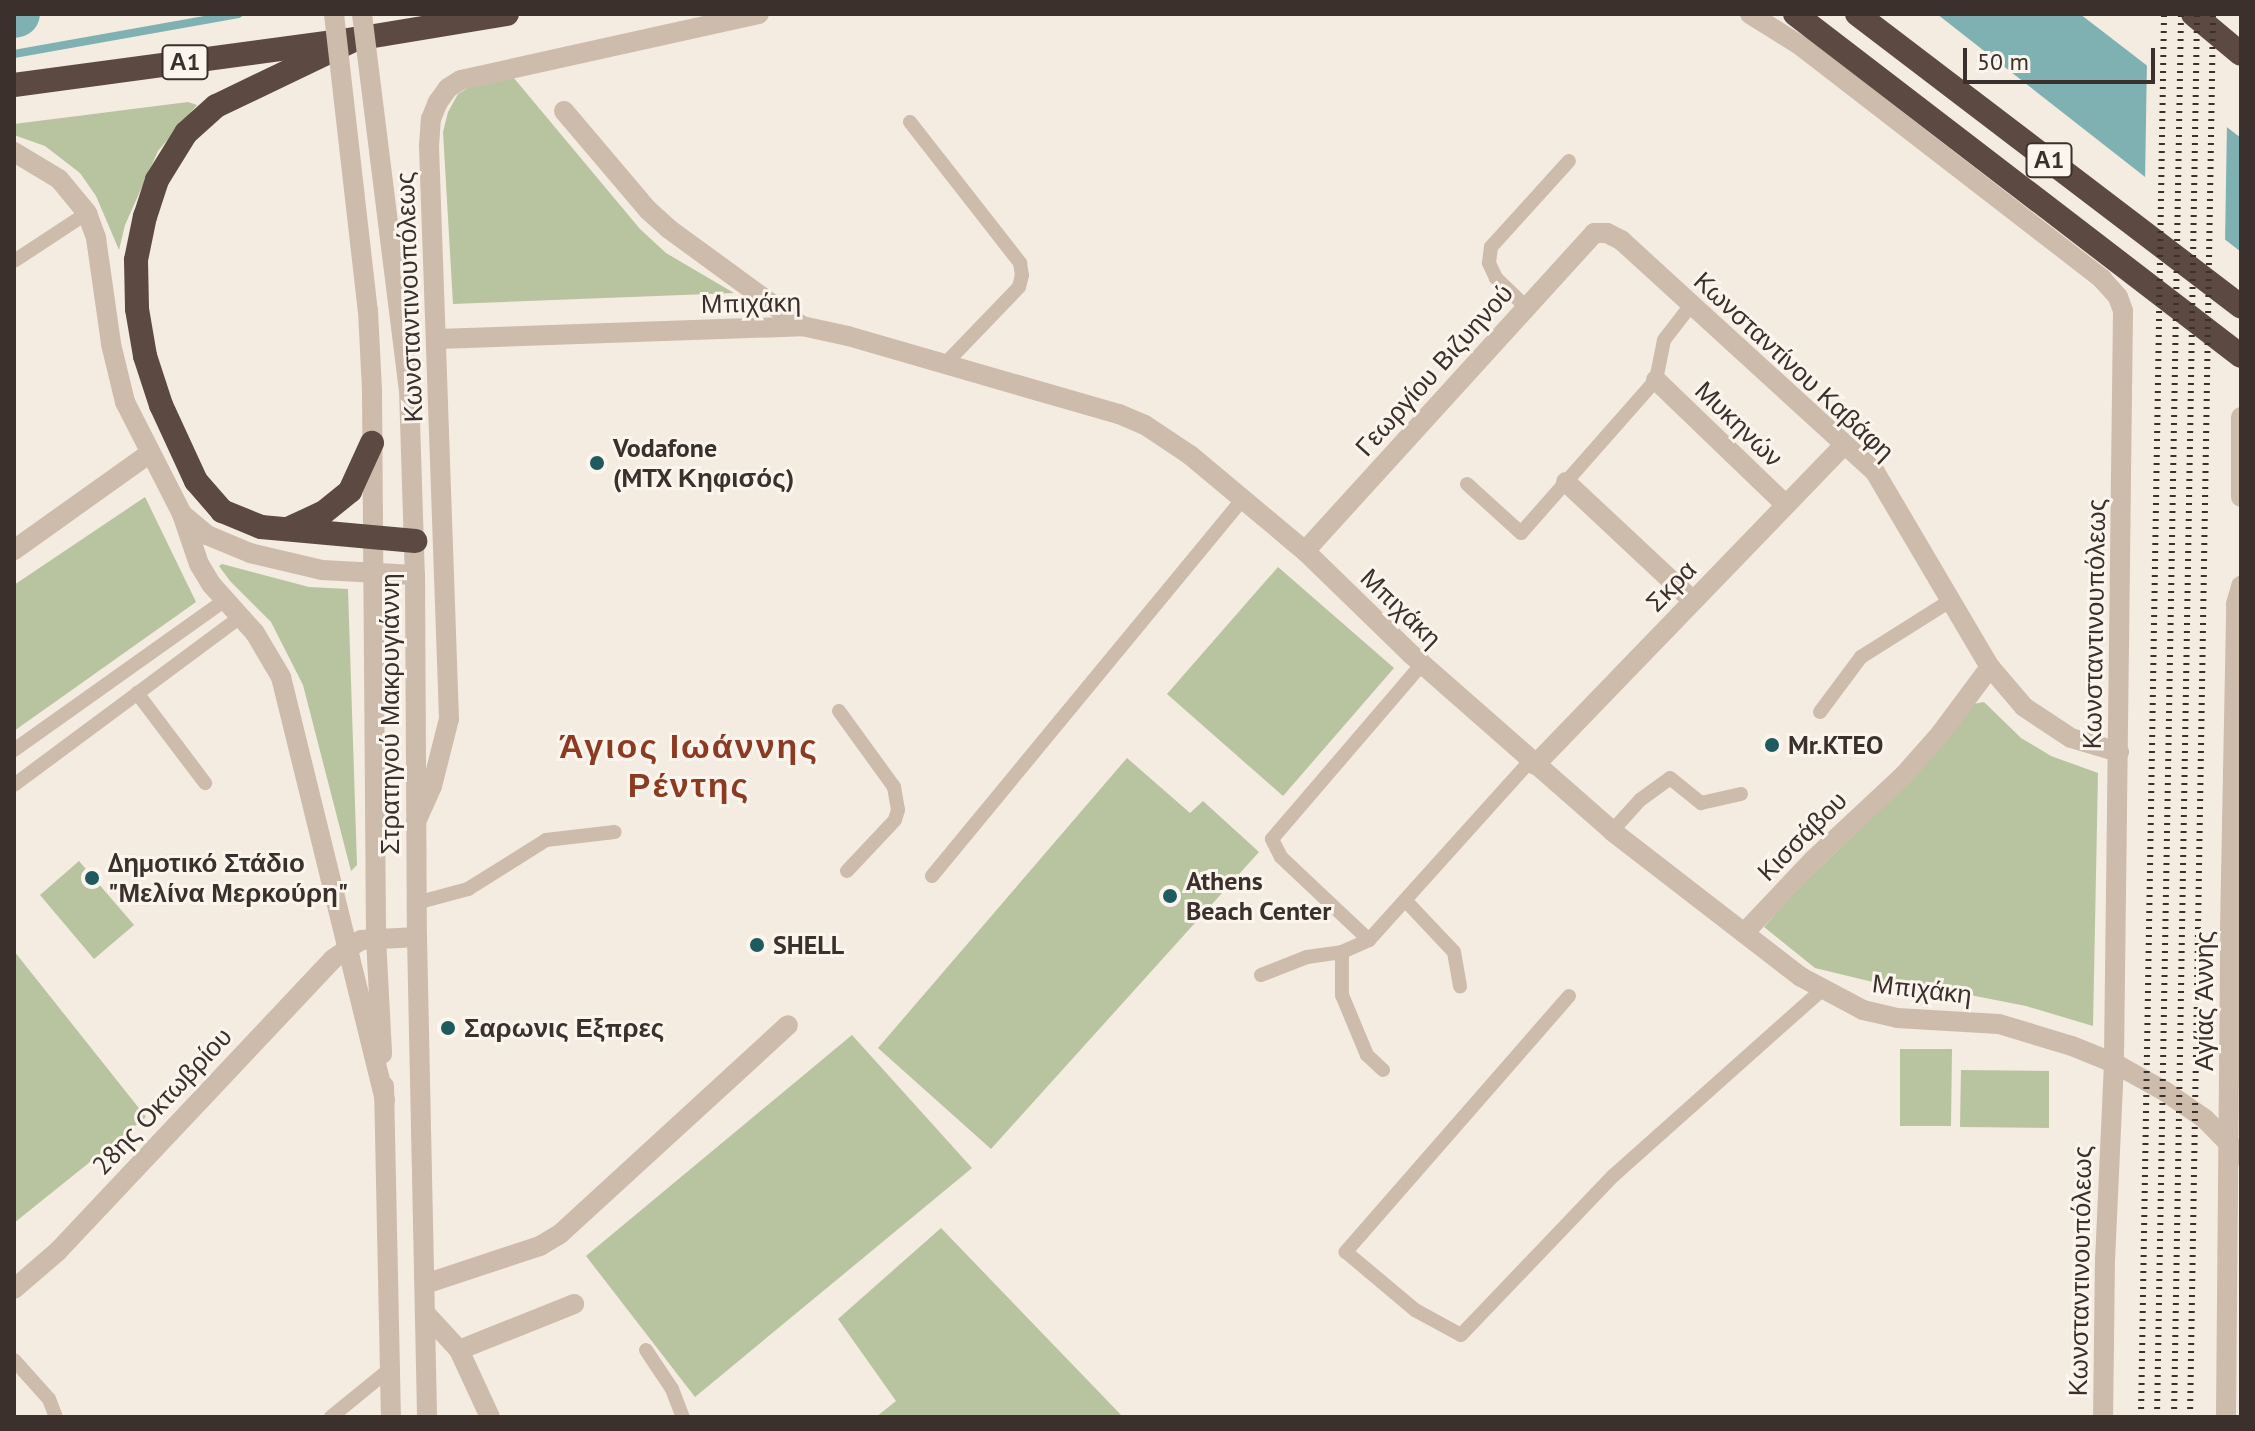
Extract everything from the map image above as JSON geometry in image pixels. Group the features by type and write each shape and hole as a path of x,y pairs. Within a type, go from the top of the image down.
{"highway":[{"name":"Α1","path":"14,85 356,39 507,14"},
{"path":"1795,14 2241,356"},
{"name":"Α1","path":"1857,14 2241,307"},
{"path":"2193,14 2241,54"},
{"path":"356,39 232,97 195,122 157,180 139,240 137,309 145,356 161,405 196,481 222,511 261,527 415,541"},
{"path":"286,529 323,513 350,491 372,443"}],"street":[{"name":"Στρατηγού Μακρυγιάννη","path":"334,14 368,311 372,391 376,938 385,1100 391,1417"},
{"name":"Στρατηγού Μακρυγιάννη","path":"362,14 409,389 415,541 416,903 427,1417"},
{"name":"Κωνσταντινουπόλεως","path":"416,822 432,786 449,719 429,146 431,119 448,88 493,71 759,14"},
{"name":"Κωνσταντινουπόλεως","path":"1750,14 1801,46 2102,279 2121,302 2125,325 2114,1063 2105,1258 2103,1417"},
{"path":"564,111 648,210 669,229 802,326"},
{"path":"14,152 59,179 87,213 99,254 117,377 150,453 182,514 199,564 270,655 290,702 346,947 385,1100"},
{"name":"Γεωργίου Βιζυηνού","path":"1305,551 1594,233 1607,233"},
{"name":"Κωνσταντίνου Καβάφη","path":"1607,233 1621,240 1845,444 1888,490 1990,667 2024,707 2043,723 2071,738 2119,752"},
{"name":"Μπιχάκη","path":"438,339 802,326 1119,414 1145,425 1168,438 1305,551 1422,664 1612,831 1822,990 1863,1010 1897,1018 1977,1022 2026,1030 2114,1063 2166,1092 2235,1149"},
{"name":"Μυκηνών","path":"1656,380 1786,505"},
{"path":"2241,417 2241,497"},
{"name":"Σκρα","path":"1532,763 1845,444"},
{"path":"14,550 150,453"},
{"path":"1566,482 1693,601"},
{"path":"182,514 207,535 250,553 322,570 415,575"},
{"name":"Αγίας Άννης","path":"2226,1417 2234,1309 2236,604 2241,586"},
{"name":"Κισσάβου","path":"1744,933 1814,859 1904,775 1941,733 1990,667"},
{"path":"346,947 376,938 417,937"},
{"name":"28ης Οκτωβρίου","path":"14,1289 58,1251 308,983 346,947"},
{"path":"425,1284 540,1246 560,1234 788,1025"},
{"path":"459,1350 574,1304"},
{"path":"390,1315 425,1313 459,1350 490,1417"}],"lane":[{"path":"910,122 1020,263 1022,275 1019,287 944,365"},
{"path":"1526,307 1496,278 1489,263 1491,247 1569,161"},
{"path":"14,261 87,213"},
{"path":"1467,484 1521,533 1656,380 1664,340 1691,305"},
{"path":"932,876 1243,499"},
{"path":"14,750 225,600"},
{"path":"1820,712 1861,657 1950,601"},
{"path":"14,785 240,617"},
{"path":"1369,940 1281,857 1272,847 1272,839 1422,664"},
{"path":"137,693 205,783"},
{"path":"839,711 894,787 898,810 895,820 847,871"},
{"path":"1261,975 1307,957 1342,952 1369,940 1532,763"},
{"path":"1612,831 1640,800 1670,778 1701,803 1741,794"},
{"path":"416,903 468,889 546,840 615,832"},
{"path":"1405,900 1454,952 1460,986"},
{"path":"1342,952 1342,995 1367,1055 1383,1070"},
{"path":"1569,996 1346,1252 1415,1310 1461,1335 1613,1176 1822,990"},
{"path":"646,1350 672,1389 683,1417"},
{"path":"14,1360 49,1399 56,1417"},
{"path":"331,1417 391,1368"}],"green space":[{"path":"513,77 640,229 666,253 734,293 453,304 443,132 448,112 458,94 473,85"},
{"path":"188,102 197,105 158,151 125,225 119,250 96,196 80,173 45,146 14,135 14,124"},
{"path":"145,497 196,602 14,731 14,585"},
{"path":"222,564 309,587 348,589 357,865 351,871 303,685 271,622 230,581 219,566"},
{"path":"1278,567 1394,668 1283,796 1167,694"},
{"path":"1984,702 2021,738 2051,756 2098,773 2093,1026 2026,1006 1970,995 1906,990 1815,968 1764,927 1799,887 1858,831 1973,704"},
{"path":"1127,758 1190,813 1203,801 1259,852 991,1149 878,1048"},
{"path":"79,861 134,925 94,959 40,895"},
{"path":"14,951 146,1117 14,1223"},
{"path":"852,1035 972,1168 695,1397 586,1256"},
{"path":"1900,1049 1952,1049 1951,1126 1900,1126"},
{"path":"1961,1070 2049,1071 2049,1128 1960,1127"},
{"path":"941,1228 1123,1417 876,1417 896,1401 838,1319"}],"water":[{"path":"1937,14 2080,14 2241,138 2241,252"}],"pier":[{"path":"2147,60 2227,122 2225,244 2145,181"}],"waterway":[{"path":"14,54 238,14"}],"railway":[{"path":"2141,1417 2164,14"},
{"path":"2157,1417 2181,14"},
{"path":"2174,1417 2197,14"},
{"path":"2190,1417 2213,14"}],"place":[{"name":"Vodafone (MTX Κηφισός)","path":"597,463"},
{"name":"Mr.KTEO","path":"1772,745"},
{"name":"Δημοτικό Στάδιο \"Μελίνα Μερκούρη\"","path":"92,878"},
{"name":"Athens Beach Center","path":"1170,896"},
{"name":"SHELL","path":"757,945"},
{"name":"Σαρωνις Εξπρες","path":"448,1028"}],"district":[{"name":"Άγιος Ιωάννης Ρέντης","path":"689,764"}]}
